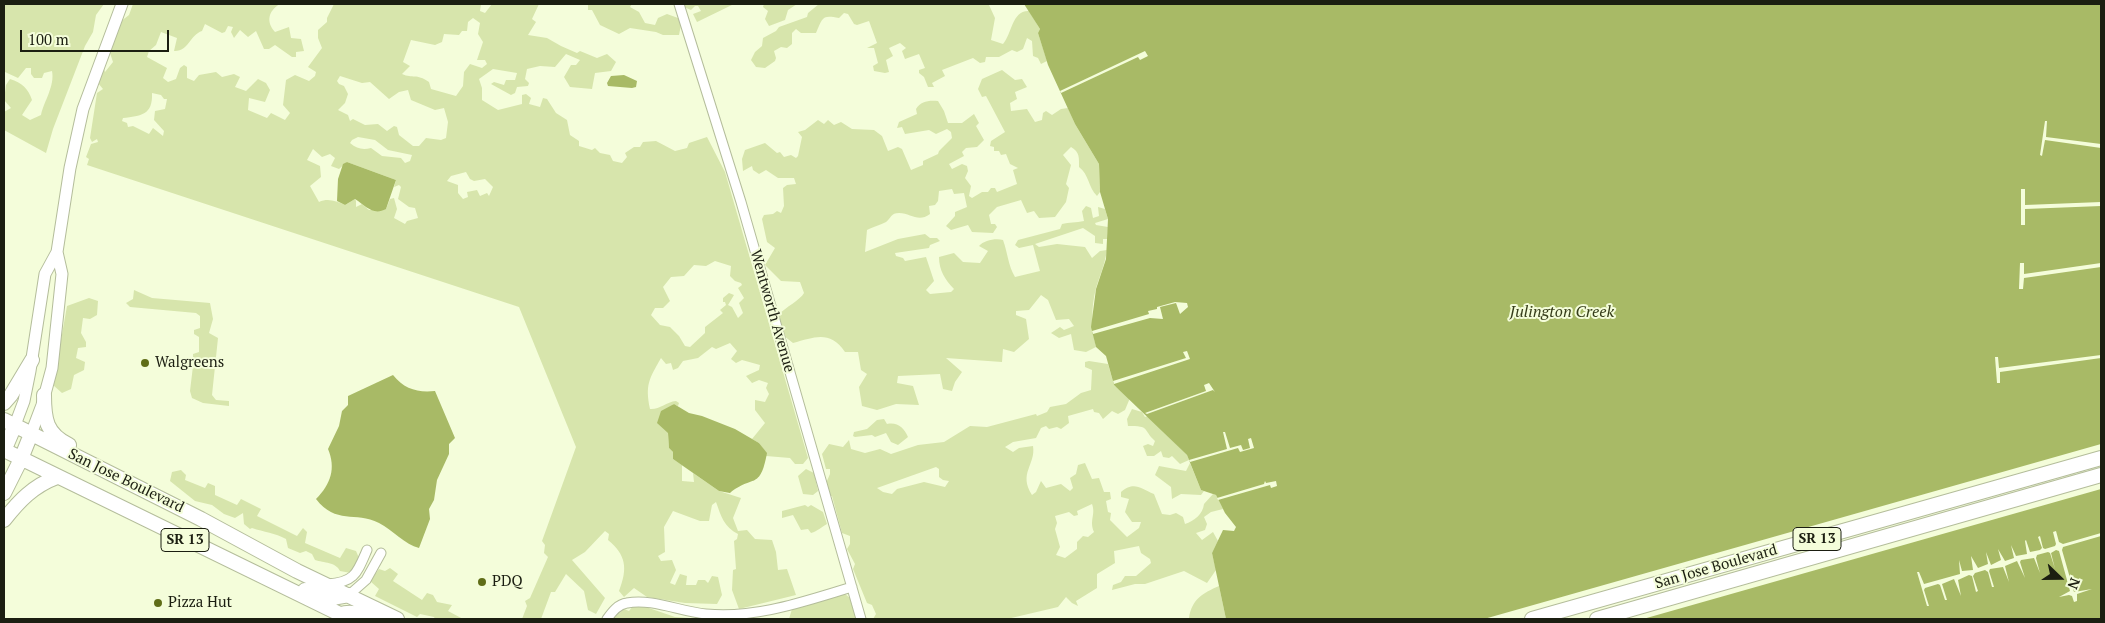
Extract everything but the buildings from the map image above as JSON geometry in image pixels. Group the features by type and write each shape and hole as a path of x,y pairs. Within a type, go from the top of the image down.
{"main road":[{"path":"4,403 11,396 32,360"},
{"path":"44,395 46,420 50,431 58,440 190,505 198,510 201,519"},
{"path":"4,451 9,423"},
{"name":"San Jose Boulevard","path":"9,423 201,519 297,571 397,619"},
{"path":"4,493 31,434"},
{"name":"SR 13","path":"4,451 21,459"},
{"name":"San Jose Boulevard","path":"1532,619 2101,458"},
{"name":"San Jose Boulevard","path":"21,459 345,617"},
{"name":"San Jose Boulevard","path":"1597,619 2101,475"},
{"path":"4,520 18,502 31,490 57,477"},
{"path":"277,585 332,598 349,595"},
{"path":"345,617 346,612 357,613 376,619"}],"street":[{"path":"9,423 24,401 45,274 57,252 70,168 83,109 122,4"},
{"name":"Wentworth Avenue","path":"679,4 741,202 861,619"},
{"path":"31,434 52,368 62,274 57,252"},
{"path":"327,584 349,580 356,574 367,550"},
{"path":"349,595 366,580 381,553"},
{"path":"607,619 614,610 628,602 649,603 708,614 743,614 774,609 852,587"}],"shaded area":[{"path":"4,4 104,4 96,15 93,32 85,46 53,129 46,153 4,130 4,112 11,108 4,100 6,85 10,79 24,86 29,92 32,100 22,115 30,120 41,115 53,77 52,71 44,73 42,78 34,78 31,74 31,68 26,68 18,78 5,72"},
{"path":"133,4 280,4 271,13 269,21 275,32 289,27 291,38 301,39 304,51 296,52 296,57 292,57 275,45 269,49 264,49 256,31 248,37 240,30 234,38 231,32 233,27 228,26 225,32 222,33 205,24 202,31 179,51 174,51 177,38 161,32 156,45 149,51 147,57 167,68 163,78 168,82 176,79 180,68 184,65 187,67 187,78 194,81 199,75 216,72 222,77 234,74 240,77 235,87 246,91 258,79 266,83 270,90 265,102 249,98 248,110 267,118 271,113 285,120 290,113 283,105 286,80 295,75 309,81 315,76 316,72 308,67 322,48 318,38 318,30 327,22 334,4 481,4 480,11 485,13 492,4 539,4 532,19 536,22 528,35 547,38 577,53 580,51 597,58 607,54 616,62 611,71 595,73 592,89 570,87 564,77 571,65 576,65 580,60 566,54 555,67 540,66 527,69 525,79 529,83 528,86 517,87 515,93 511,95 491,84 494,82 504,85 506,80 515,80 517,73 493,69 479,79 482,88 482,100 498,110 522,104 522,95 526,94 531,98 529,104 540,107 543,98 547,99 556,113 567,120 570,135 579,141 579,146 592,150 595,148 600,153 610,155 613,161 622,163 627,157 625,153 634,147 640,147 643,142 656,141 675,151 687,148 689,143 707,137 725,172 808,458 803,464 795,464 790,458 766,456 759,443 752,439 765,423 755,410 755,400 765,402 769,394 766,388 768,383 759,380 752,383 746,376 759,370 760,365 742,360 736,363 731,359 737,351 730,343 716,349 712,347 698,358 683,361 678,368 673,370 671,363 666,364 661,358 649,382 650,409 676,401 679,403 678,406 673,404 668,433 669,448 673,452 673,459 682,465 682,481 694,482 693,473 719,491 741,498 733,518 738,531 747,530 755,539 772,540 776,552 778,570 787,569 796,595 739,609 732,590 733,570 736,569 734,541 737,539 738,534 726,524 716,502 712,505 709,521 700,521 673,511 664,527 665,552 658,556 661,561 672,560 676,570 670,583 675,585 680,574 687,576 686,585 696,585 698,580 705,580 708,583 712,576 718,577 722,595 717,604 685,603 647,597 634,588 624,597 619,591 624,575 624,562 619,551 608,540 609,534 605,531 585,552 572,560 605,598 596,614 588,610 584,591 566,574 555,592 551,592 541,619 522,619 527,606 525,601 530,598 548,557 544,553 545,545 542,541 576,447 519,307 87,165 89,159 86,157 91,144 98,142 97,139 92,142 90,138 97,93 103,89 98,83 103,65 105,72 113,62 109,50 120,22 129,15","holes":["473,18 480,23 478,34 483,42 477,60 485,60 487,64 482,68 470,64 464,72 463,86 456,96 431,89 429,82 421,78 402,74 410,66 403,62 411,40 435,45 442,42 444,34 459,35 462,31 467,31 468,22","340,76 362,83 370,82 389,99 399,92 408,90 411,100 435,110 444,108 448,122 446,138 441,140 426,138 419,146 413,146 399,135 397,127 394,126 387,131 378,124 365,125 353,119 350,121 348,115 338,110 345,103 348,94 344,86 337,81","152,93 167,99 165,109 155,111 154,120 164,131 163,136 153,128 149,134 133,126 128,127 127,123 122,121 123,118 145,113 150,106","358,137 375,140 388,150 412,155 410,161 405,163 401,158 382,156 371,148 355,147 350,143","313,149 322,157 330,154 335,158 331,166 339,169 347,162 396,180 394,187 399,185 401,187 398,199 409,207 415,208 418,218 407,221 405,224 394,218 397,209 394,198 390,199 386,209 369,210 362,204 356,207 355,199 345,205 332,200 319,202 310,186 321,177 320,166 307,160","466,172 470,179 474,181 485,179 493,187 489,196 487,193 480,196 477,190 467,192 468,197 463,199 458,193 458,185 447,181 451,176","715,261 731,266 730,276 735,281 741,283 742,285 738,288 744,298 739,303 743,313 738,318 732,307 728,305 734,295 729,293 723,298 723,302 726,305 720,310 723,313 705,327 705,333 690,347 685,346 670,327 660,325 651,315 655,308 663,308 670,301 663,287 671,277 684,276 694,265 706,266"]},
{"path":"588,4 632,4 630,7 639,12 645,23 655,25 658,18 667,14 678,18 681,25 679,35 663,35 630,28 619,34 600,25 592,10 588,10"},
{"path":"683,4 734,4 697,22 693,14 701,11 698,6 691,10 684,7"},
{"path":"764,4 797,4 788,10 785,20 769,26 765,19 768,11 763,7"},
{"path":"819,4 990,4 995,18 991,40 1003,44 1019,14 1029,11 1040,29 1038,33 1047,61 1041,64 1038,58 1033,56 1032,41 1027,38 1023,49 1017,52 1012,50 999,57 986,57 985,62 980,63 973,58 942,70 945,76 932,83 934,87 928,87 924,77 919,73 919,70 925,68 919,54 905,59 902,51 906,48 900,43 889,48 893,56 886,60 889,72 874,71 873,66 878,63 874,48 867,48 877,43 869,21 857,25 854,24 848,14 844,13 839,18 824,18 816,33 801,33 796,29 792,33 792,44 787,48 781,47 774,51 775,61 765,68 756,67 751,60 755,52 762,46 763,38 776,31 779,27 807,17 808,13"},
{"path":"1002,70 1015,80 1022,79 1027,87 1015,92 1017,99 1010,103 1011,111 1027,109 1035,122 1042,120 1043,113 1046,111 1052,115 1061,109 1068,108 1075,124 1099,164 1100,192 1097,196 1085,173 1079,167 1077,153 1071,147 1063,155 1071,165 1066,184 1069,188 1066,202 1055,217 1039,218 1034,211 1027,213 1021,200 997,207 989,215 991,224 995,224 997,227 993,233 972,232 968,225 951,230 946,226 955,216 955,212 967,207 964,193 954,194 952,189 939,191 938,201 935,205 929,206 930,214 926,217 918,218 903,213 896,213 886,222 867,230 865,252 898,239 925,234 930,238 937,238 940,241 930,245 929,248 895,253 896,256 903,258 905,261 926,257 934,281 926,290 930,294 951,292 954,289 943,274 939,257 954,253 963,262 980,263 988,251 979,246 987,241 1000,239 1003,240 1015,277 1040,271 1033,245 1019,248 1015,245 1018,240 1060,229 1062,224 1084,221 1082,211 1086,206 1091,208 1093,218 1099,216 1098,207 1105,209 1108,219 1095,223 1096,225 1108,227 1107,239 1103,239 1103,244 1095,243 1095,236 1083,228 1035,244 1039,247 1057,244 1085,247 1092,258 1100,251 1107,250 1093,303 1092,325 1096,347 1086,352 1074,350 1071,334 1059,338 1051,333 1060,327 1064,330 1074,326 1069,319 1056,320 1048,300 1041,295 1029,310 1016,311 1016,315 1026,319 1029,339 1014,352 1003,349 1002,362 946,358 962,372 955,382 952,391 943,389 940,374 898,376 897,383 913,386 919,405 896,404 877,410 862,406 859,387 867,374 861,370 858,352 845,352 834,340 828,338 815,337 793,343 784,336 778,315 804,293 800,282 781,281 765,265 775,248 767,242 762,219 764,215 773,214 777,211 781,213 784,206 783,188 787,185 796,184 794,178 778,178 766,170 759,174 753,170 752,166 743,171 742,159 745,150 765,143 777,153 780,152 784,157 791,155 796,158 802,137 798,132 805,130 818,120 824,124 828,120 834,125 841,122 852,129 874,130 882,136 888,151 898,147 902,149 911,170 923,165 923,161 938,154 952,138 951,132 947,129 936,134 929,130 905,134 902,127 897,128 899,122 917,114 916,109 923,103 938,101 948,123 962,123 974,114 979,123 976,126 984,140 977,147 966,148 962,152 964,156 949,164 952,169 962,164 967,166 968,171 965,178 971,186 969,196 972,198 982,192 988,192 991,188 995,188 997,192 1017,184 1013,170 1018,168 1010,164 1006,154 1001,155 999,151 994,151 994,147 990,146 991,141 1005,132 986,96 982,97 978,89 982,79"},
{"path":"134,290 152,298 210,303 213,319 209,333 218,338 212,395 216,400 229,401 229,406 203,403 192,398 190,391 193,366 198,365 197,359 193,358 193,354 199,352 199,337 194,334 194,330 200,328 200,316 196,313 130,307 126,303 133,299"},
{"path":"89,298 98,301 97,315 90,319 83,318 81,333 86,342 86,347 78,348 76,358 85,362 84,370 74,375 71,389 62,393 53,385 67,306"},
{"path":"1085,362 1108,364 1114,385 1130,398 1125,410 1118,414 1112,411 1103,419 1093,409 1068,416 1069,423 1061,429 1057,427 1049,429 1046,426 1041,428 1036,438 1013,442 1005,447 1013,452 1019,448 1033,446 1032,459 1027,475 1028,487 1032,495 1036,492 1041,481 1046,488 1061,484 1070,491 1073,488 1070,478 1076,474 1078,465 1085,463 1092,479 1099,478 1104,492 1110,492 1111,499 1106,501 1108,512 1111,513 1110,520 1127,537 1139,528 1141,522 1132,522 1125,512 1129,499 1121,497 1121,492 1130,487 1141,488 1154,494 1162,514 1170,515 1176,513 1183,517 1185,524 1198,517 1204,504 1213,494 1216,495 1223,509 1211,512 1204,517 1207,524 1205,530 1196,533 1202,540 1213,532 1218,541 1212,553 1216,570 1207,583 1184,571 1145,584 1135,584 1112,590 1113,585 1121,582 1125,576 1136,576 1151,563 1150,559 1141,553 1139,546 1114,551 1115,563 1097,574 1097,588 1076,601 1078,606 1066,597 1058,607 1007,619 873,619 876,614 872,605 867,603 853,569 855,564 847,549 850,544 850,536 842,533 832,496 830,496 826,483 830,469 826,469 822,454 829,444 843,447 849,440 851,449 865,453 880,449 891,454 918,445 944,442 970,426 987,427 1036,414 1037,416 1047,412 1050,407 1066,404 1081,393 1091,390 1092,370 1085,367","holes":["936,467 939,469 939,477 949,481 945,487 924,482 897,489 892,494 877,488","1092,504 1094,532 1088,537 1083,536 1077,542 1077,549 1065,558 1056,555 1060,547 1055,529 1057,523 1055,516 1069,512 1074,516 1078,515 1077,511"]},
{"path":"1132,409 1142,412 1145,417 1148,416 1187,455 1189,460 1180,464 1172,456 1169,458 1163,457 1161,451 1154,456 1147,456 1143,446 1148,444 1153,446 1155,441 1145,429 1128,426 1127,419"},
{"path":"884,419 887,424 900,426 908,437 898,445 891,442 886,433 875,437 872,435 853,436 854,432 867,429 877,420"},
{"path":"1190,463 1201,490 1204,491 1201,495 1181,494 1172,499 1171,487 1155,475 1159,466 1186,471"},
{"path":"806,469 814,473 818,491 813,495 803,494 798,476"},
{"path":"181,470 186,475 185,480 205,488 208,483 215,486 215,495 237,505 241,499 261,509 257,516 297,536 303,528 307,532 305,543 340,558 346,548 356,551 359,558 355,568 351,573 340,571 333,564 315,560 312,554 306,551 300,553 288,548 286,539 282,537 250,529 244,524 243,513 235,518 224,514 212,505 195,501 170,481 172,472"},
{"path":"805,505 808,507 811,505 823,512 827,524 811,533 808,529 801,530 793,515 782,518 782,511"},
{"path":"390,568 398,574 393,581 422,600 427,593 433,595 437,602 452,605 448,611 463,619 435,619 434,617 420,614 417,617 375,596 379,589 370,581 379,569 385,571"},
{"path":"1219,586 1226,619 1189,618 1190,611 1196,601 1208,591"},
{"path":"845,594 850,598 856,619 789,619 792,609"},
{"path":"633,606 643,606 675,617 703,619 613,619 624,609 629,611"}],"water":[{"name":"Julington Creek","path":"1024,4 2101,4 2101,619 1226,619 1212,553 1223,530 1234,531 1236,527 1225,513 1216,495 1201,490 1187,455 1114,385 1106,356 1096,347 1091,327 1096,289 1106,259 1108,219 1100,192 1099,164 1075,124 1048,65 1038,33 1040,29"},
{"path":"624,75 637,81 636,87 608,86 607,83 611,76"},
{"path":"347,162 396,180 386,209 373,211 355,199 345,205 337,201 338,179 343,164"},
{"path":"393,375 402,384 412,389 435,391 455,438 449,444 449,454 437,480 434,500 429,509 430,519 419,548 409,544 379,523 362,518 338,515 323,507 316,499 325,488 331,476 332,463 328,449 339,426 342,411 348,405 348,396"},
{"path":"674,404 689,413 735,429 759,443 767,453 758,477 730,493 719,491 673,459 673,452 669,448 668,433 657,423 661,411"}],"pier":[{"path":"1145,51 1148,56 1140,60 1138,57 1061,93 1060,91"},
{"path":"2045,121 2047,121 2046,137 2101,144 2101,148 2045,140 2042,156 2040,155"},
{"path":"2021,189 2025,189 2025,205 2101,202 2101,206 2025,209 2025,225 2021,225"},
{"path":"2020,263 2024,263 2024,274 2101,263 2101,267 2024,278 2023,289 2019,289"},
{"path":"1175,302 1187,303 1188,307 1180,314 1176,303 1160,307 1163,319 1150,318 1093,334 1092,331 1149,314 1148,311 1157,309 1157,307"},
{"path":"1187,351 1190,359 1114,384 1113,381 1186,358 1183,352"},
{"path":"2101,355 2101,358 2000,372 2000,383 1997,383 1995,357 1998,357 1999,368"},
{"path":"1209,383 1215,392 1213,390 1147,414 1145,413 1206,391 1204,385"},
{"path":"1223,432 1225,432 1230,448 1241,445 1243,450 1250,448 1248,439 1251,438 1254,448 1240,452 1238,448 1190,462 1189,460 1227,449"},
{"path":"2101,444 2101,489 1643,619 1484,619"},
{"path":"1265,481 1266,483 1276,481 1277,486 1271,488 1270,485 1218,500 1217,498 1264,484"},
{"path":"2056,531 2059,542 2063,544 2101,533 2101,536 2063,547 2062,550 2074,592 2092,589 2077,594 2077,601 2074,602 2072,596 2069,595 2059,597 2070,591 2059,551 2056,550 2051,553 2055,569 2048,552 2037,555 2040,573 2034,558 2021,560 2025,578 2017,561 2005,566 2009,582 2003,567 1990,569 1994,587 1992,587 1988,572 1985,570 1975,573 1973,576 1978,591 1976,592 1972,576 1969,575 1958,580 1961,596 1954,579 1942,584 1947,600 1945,600 1940,585 1925,588 1929,606 1927,606 1917,572 1919,572 1924,584 1960,574 1959,560 1962,571 1973,570 1971,556 1978,568 1988,564 1986,552 1991,565 2001,560 1998,549 2005,561 2014,558 2011,545 2016,556 2027,554 2026,540 2030,552 2042,548 2038,537 2040,536 2043,548 2055,546 2053,532"}],"place":[{"name":"Walgreens","path":"145,363"},
{"name":"PDQ","path":"482,582"},
{"name":"Pizza Hut","path":"158,603"}]}
